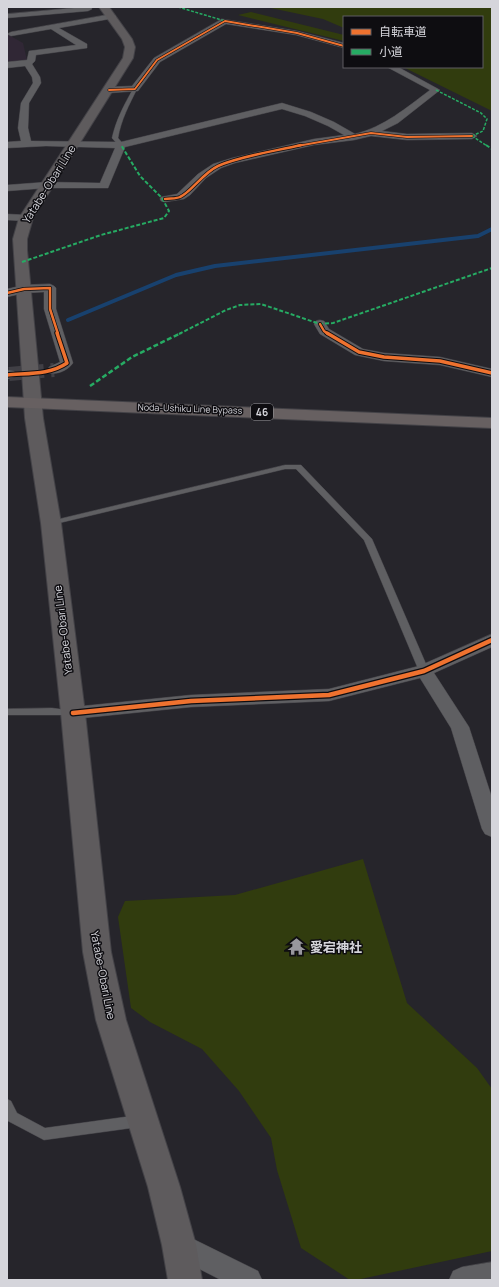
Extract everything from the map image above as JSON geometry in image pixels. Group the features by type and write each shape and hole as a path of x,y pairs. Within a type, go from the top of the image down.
{"main road":[{"name":"Yatabe-Obari Line","path":"105,7 122,31 130,47 128,58 75,144 26,218 20,239 33,410 51,523 73,713 97,952 111,1020 164,1186 186,1280"},
{"name":"Noda-Ushiku Line Bypass","path":"7,402 33,410 492,432"},
{"name":"Noda-Ushiku Line Bypass","path":"7,417 33,410 492,423"}],"street":[{"path":"7,16 105,7"},
{"path":"20,15 42,28"},
{"path":"9,33 112,16"},
{"path":"109,90 135,89 157,60 225,21 297,33 343,46"},
{"path":"32,53 84,46 50,26"},
{"path":"7,65 27,63 31,60 32,53 25,41 9,33"},
{"path":"26,144 26,137 23,128 25,103 37,83 36,77 27,63"},
{"path":"370,134 395,121 436,90 393,68"},
{"path":"7,145 121,145 282,106 308,114 331,124 354,137"},
{"path":"165,199 180,197 186,193 202,176 217,166 232,161 314,142 370,134 407,137 472,136"},
{"path":"7,188 47,185 104,186 121,145"},
{"path":"7,217 26,218"},
{"path":"7,293 24,289 50,288 50,309 67,363 54,370"},
{"path":"320,324 324,331 359,352 384,357 440,361 492,373"},
{"path":"73,713 191,701 329,695 424,671 492,640"},
{"path":"424,671 460,727 492,829"},
{"path":"179,1245 249,1280"},
{"path":"462,1280 492,1275"}],"lane":[{"path":"121,145 115,138 117,129 126,105 135,89"},
{"path":"51,523 285,466 298,467 368,539 424,671"},
{"path":"7,712 52,711 73,713"},
{"path":"7,1105 12,1117 44,1134 143,1120"}],"shaded area":[{"path":"7,34 23,43 27,60 7,63"}],"green space":[{"path":"266,7 492,7 492,111 405,68 483,68 483,16 343,16 343,28 323,19"},
{"path":"251,12 343,35 343,41 238,15"},
{"path":"363,859 407,1003 477,1068 492,1089 492,1251 356,1280 350,1280 301,1248 277,1170 271,1138 239,1091 202,1049 150,1022 131,1008 118,917 125,901 235,895"}],"waterway":[{"path":"68,320 176,275 215,266 478,236 492,229"}],"tunnel":[{"path":"9,374 54,370"}],"marked path":[{"path":"178,7 225,21"},
{"path":"436,90 481,113 487,119 483,131 472,136"},
{"path":"472,136 492,149"},
{"path":"22,262 101,235 164,218 169,211 165,201 143,180 121,145"},
{"path":"90,386 132,357 226,310 240,305 261,304 320,324 333,323 492,268"}],"cycle path":[{"path":"109,90 135,89 157,60 225,21 297,33 343,46"},
{"path":"165,199 180,197 186,193 202,176 217,166 232,161 314,142 354,137 371,133 407,137 472,136"},
{"path":"7,293 24,289 50,288 50,309 67,363 62,367 47,371 7,375"},
{"path":"320,324 324,331 359,352 384,357 440,361 492,373"},
{"path":"73,713 191,701 329,695 424,671 492,640"}],"place":[{"name":"愛宕神社","path":"297,947"}]}
